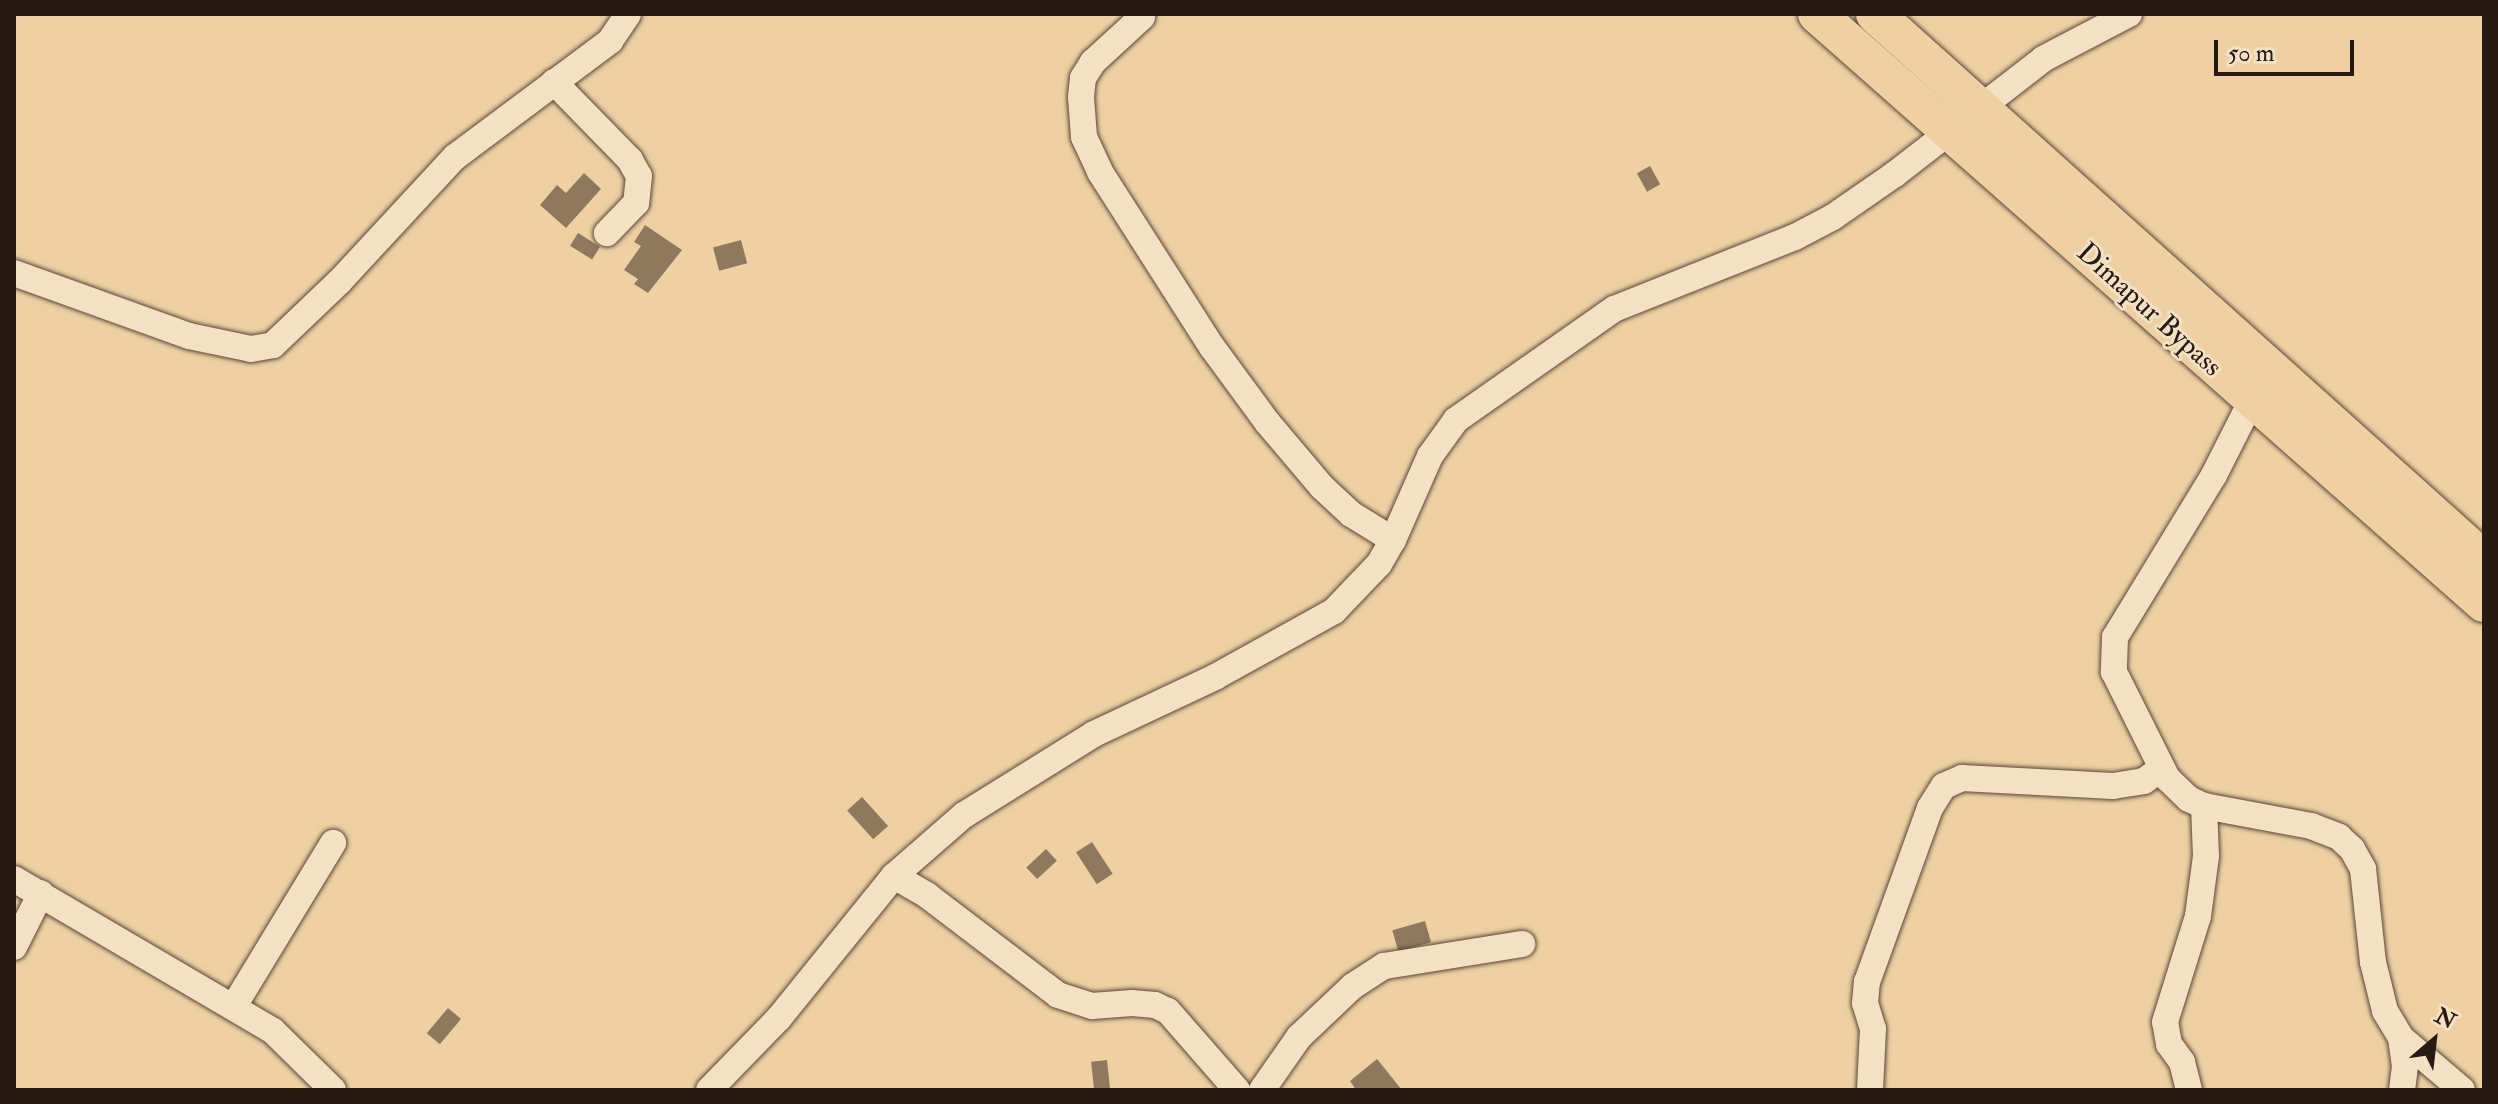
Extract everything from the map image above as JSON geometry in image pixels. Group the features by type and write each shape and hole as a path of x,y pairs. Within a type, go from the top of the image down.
{"highway":[{"name":"Dimapur Bypass","path":"1817,14 2484,603"},
{"name":"Dimapur Bypass","path":"1875,14 2484,560"}],"street":[{"path":"14,273 189,336 251,349 273,345 330,291 455,157 610,41 628,14"},
{"path":"709,1090 779,1018 894,876 964,815 1094,734 1215,677 1334,611 1371,573 1393,540 1430,456 1456,420 1614,309 1795,237 1833,217 1895,174 2043,59 2129,14"},
{"path":"1142,17 1093,62 1083,78 1084,137 1100,172 1212,347 1267,422 1322,487 1351,514 1393,540"},
{"path":"554,82 630,160 639,176 636,203 607,233"},
{"path":"2252,400 2214,475 2115,637 2111,650 2114,672 2162,768 2179,790 2204,806 2311,826 2339,837 2352,849 2363,869 2380,995 2389,1020 2401,1038 2462,1090"},
{"path":"1870,1090 1873,1029 1865,1003 1867,982 1930,808 1944,786 1962,778 2113,786 2144,781 2162,768"},
{"path":"2189,1090 2182,1062 2169,1044 2165,1022 2198,916 2206,856 2204,806"},
{"path":"234,1006 333,843"},
{"path":"894,876 928,896 1058,995 1092,1006 1132,1003 1155,1005 1168,1011 1237,1090"},
{"path":"14,879 273,1031 333,1090"},
{"path":"14,947 41,893"},
{"path":"1262,1090 1299,1037 1369,974 1396,962 1522,944"},
{"path":"2401,1038 2405,1066 2402,1090"}],"building":[{"path":"1650,166 1660,184 1647,192 1637,173"},
{"path":"584,173 601,189 566,228 540,205 557,185 566,193"},
{"path":"645,225 682,250 648,293 634,284 638,279 624,270 641,246 634,242"},
{"path":"578,233 600,247 592,259 570,246"},
{"path":"741,240 747,263 719,271 713,248"},
{"path":"862,797 888,826 873,839 847,810"},
{"path":"1092,842 1113,874 1097,884 1076,852"},
{"path":"1046,849 1057,861 1037,879 1026,867"},
{"path":"1425,921 1431,942 1398,952 1392,930"},
{"path":"448,1008 461,1019 440,1044 427,1033"},
{"path":"1377,1059 1402,1090 1356,1090 1350,1081"},
{"path":"1107,1060 1110,1090 1094,1090 1091,1062"}]}
